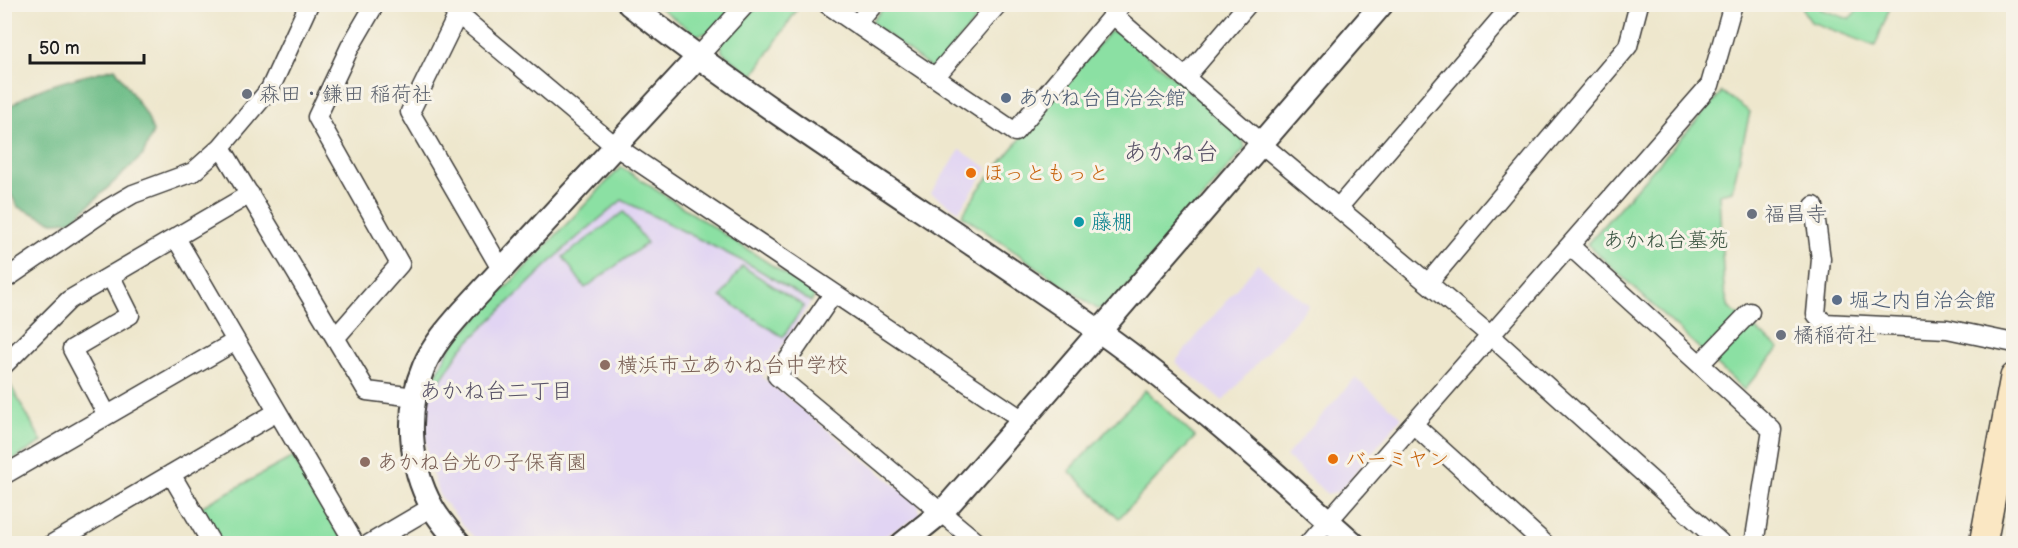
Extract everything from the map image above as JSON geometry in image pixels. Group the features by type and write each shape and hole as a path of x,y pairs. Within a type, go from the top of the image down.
{"main road":[{"path":"1983,543 2012,393"}],"street":[{"path":"4,280 133,194 193,172 221,147 270,89 309,4"},
{"path":"336,337 400,264 317,117 350,47 375,4"},
{"path":"629,4 697,58 1101,333 1206,414 1354,543"},
{"path":"460,543 432,507 419,481 412,442 415,397 424,367 444,332 746,4"},
{"path":"827,4 1016,132 1118,10 1185,78 1491,336 1722,543"},
{"path":"857,24 874,4"},
{"path":"935,77 998,4"},
{"path":"1185,78 1248,4"},
{"path":"902,543 943,511 1101,333 1382,4"},
{"path":"1338,208 1513,4"},
{"path":"1428,283 1628,46 1639,4"},
{"path":"1308,543 1710,85 1733,4"},
{"path":"501,270 410,112 452,9 615,146 1023,420"},
{"path":"221,147 367,391 415,397"},
{"path":"4,365 69,300 250,194"},
{"path":"1814,206 1821,259 1816,314 1824,323 1947,329 2013,343"},
{"path":"176,238 355,543"},
{"path":"1570,246 1772,430 1754,543"},
{"path":"107,415 72,348 130,315 111,277"},
{"path":"833,294 777,376 979,543"},
{"path":"1700,364 1750,312"},
{"path":"4,475 236,341"},
{"path":"52,543 277,412"},
{"path":"1413,424 1545,543"},
{"path":"171,474 211,543"},
{"path":"369,543 432,507"}],"shaded area":[{"path":"960,150 988,168 959,211 931,193"},
{"name":"横浜市立あかね台中学校","path":"621,167 816,294 762,377 919,504 919,516 873,543 480,543 467,530 439,495 429,464 424,424 431,385 444,352"},
{"path":"1257,264 1309,305 1223,401 1175,362"},
{"path":"1355,378 1402,417 1340,491 1327,494 1286,456"}],"green space":[{"path":"656,5 738,5 711,32 697,35"},
{"path":"757,5 800,5 753,76 722,52 721,43"},
{"path":"886,5 989,5 933,70 871,22"},
{"path":"1802,5 1821,5 1820,9 1849,19 1862,5 1891,5 1875,46 1811,22"},
{"path":"1109,32 1119,32 1242,135 1245,148 1111,306 1097,309 962,215 979,189"},
{"path":"115,68 147,116 153,132 143,155 72,221 53,222 18,207 5,184 5,111 16,102 42,89"},
{"name":"あかね台墓苑","path":"1722,92 1750,112 1732,191 1719,194 1724,289 1729,308 1779,348 1744,390 1587,244"},
{"path":"621,167 816,294 811,302 754,267 622,200 566,247 461,349 429,398 431,385 452,344"},
{"path":"624,212 647,243 585,288 563,257"},
{"path":"742,266 804,306 783,337 721,297"},
{"path":"6,377 42,442 5,465 4,378"},
{"path":"1145,390 1195,437 1119,518 1069,471"},
{"path":"293,457 346,543 219,543 199,508"}],"place":[{"name":"森田・鎌田 稲荷社","path":"247,94"},
{"name":"あかね台自治会館","path":"1006,98"},
{"name":"ほっともっと","path":"971,173"},
{"name":"福昌寺","path":"1752,214"},
{"name":"藤棚","path":"1079,222"},
{"name":"堀之内自治会館","path":"1837,300"},
{"name":"橘稲荷社","path":"1781,335"},
{"name":"横浜市立あかね台中学校","path":"605,365"},
{"name":"バーミヤン","path":"1333,459"},
{"name":"あかね台光の子保育園","path":"365,462"}],"district":[{"name":"あかね台","path":"1171,152"},
{"name":"あかね台二丁目","path":"496,390"}]}
